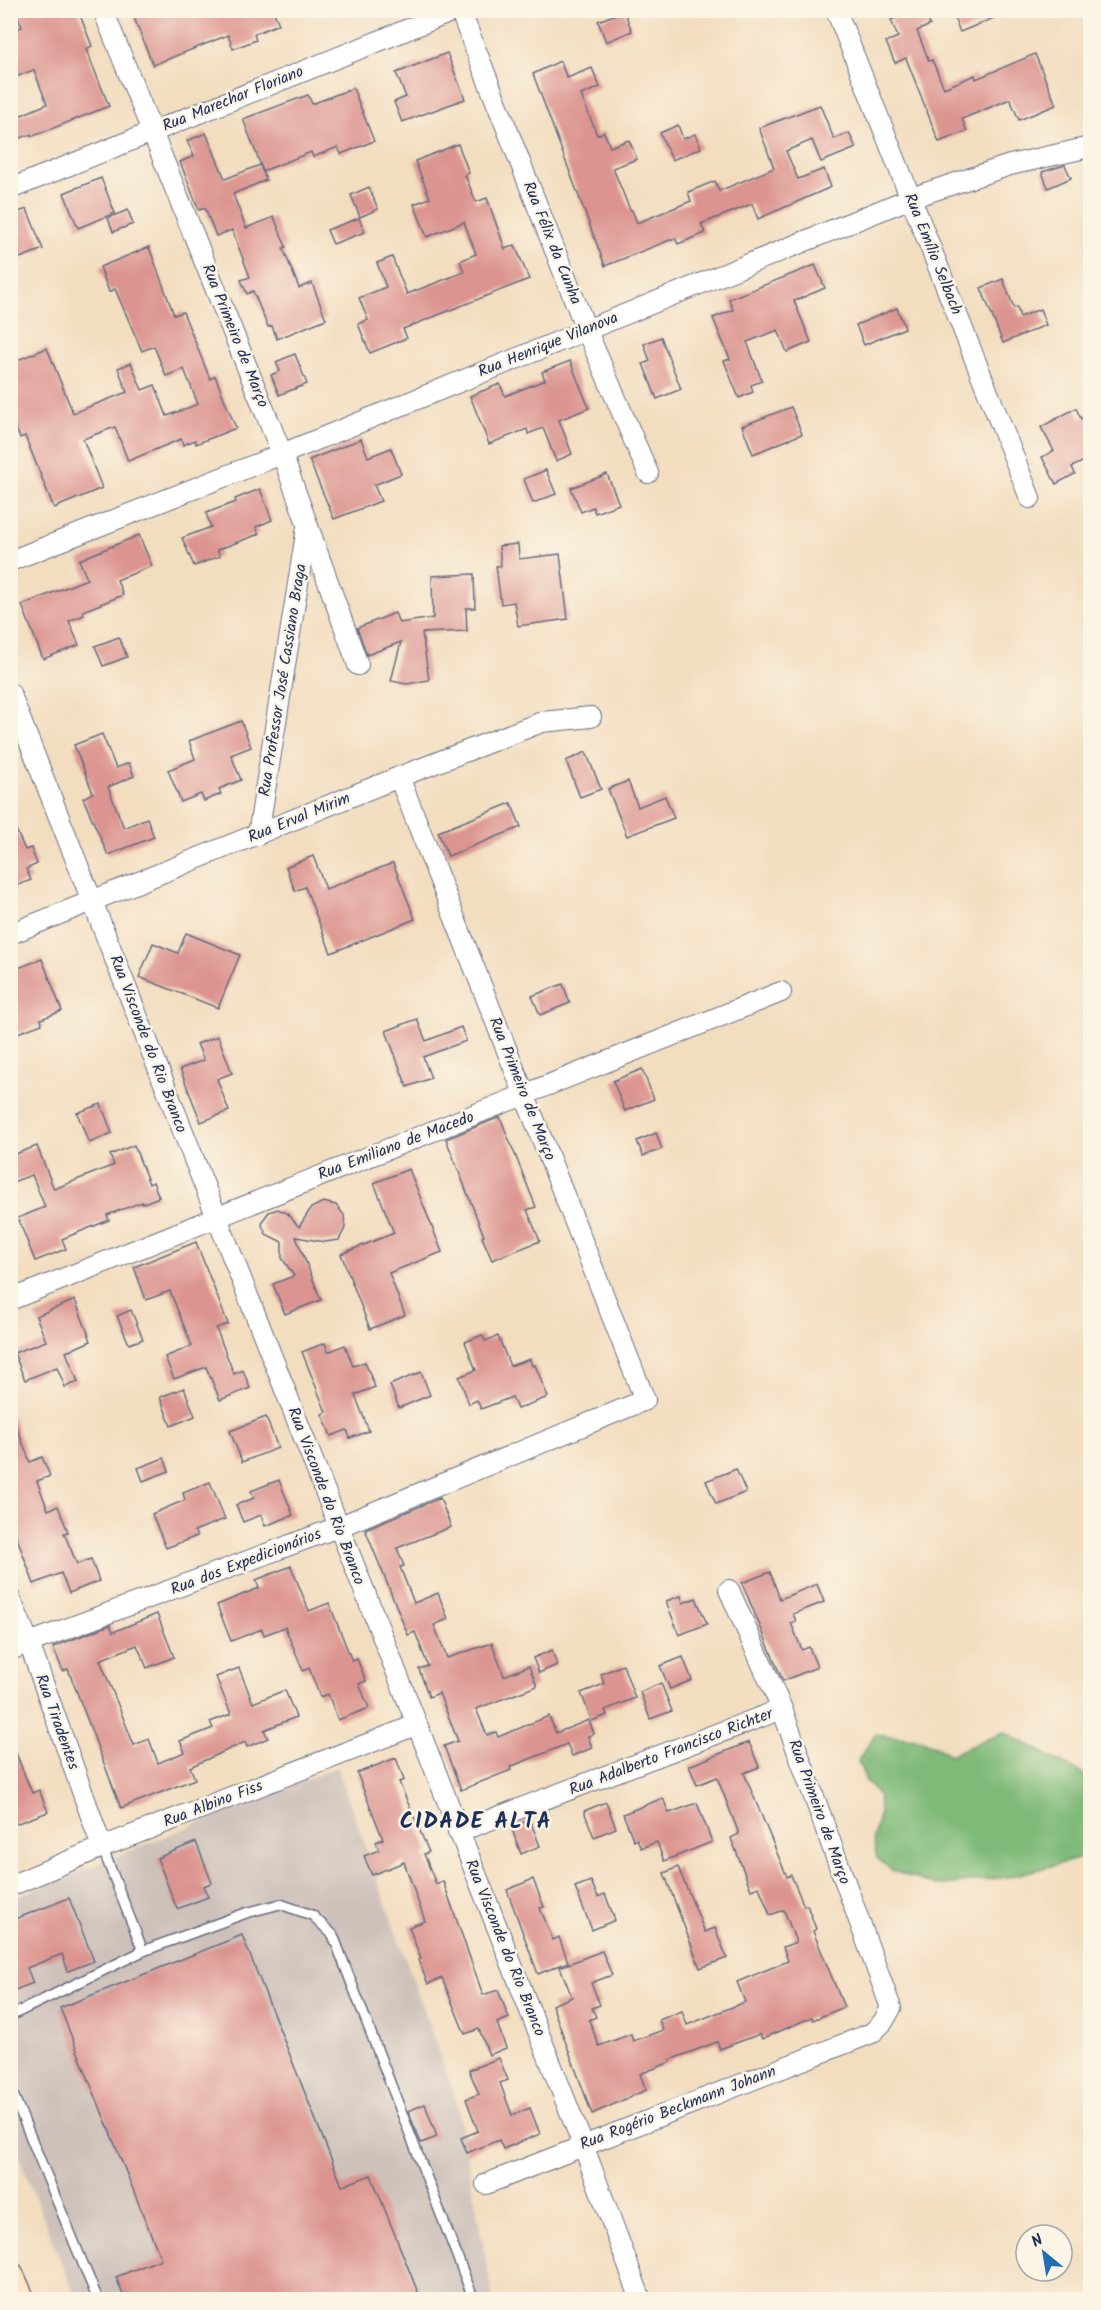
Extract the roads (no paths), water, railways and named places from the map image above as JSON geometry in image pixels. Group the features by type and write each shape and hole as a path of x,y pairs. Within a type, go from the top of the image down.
{"main road":[{"path":"10,2275 21,2300"}],"street":[{"name":"Rua Primeiro de Março","path":"103,10 282,454 358,665"},
{"name":"Rua Marechar Floriano","path":"10,189 458,10"},
{"name":"Rua Félix da Cunha","path":"458,10 586,329 648,473"},
{"name":"Rua Emílio Selbach","path":"836,10 1030,498"},
{"name":"Rua Henrique Vilanova","path":"10,561 282,454 911,198 1010,165 1090,147"},
{"name":"Rua Professor José Cassiano Braga","path":"258,835 308,524"},
{"name":"Rua Visconde do Rio Branco","path":"10,693 583,2145 641,2300"},
{"name":"Rua Erval Mirim","path":"10,934 399,777 542,722 591,717"},
{"name":"Rua Primeiro de Março","path":"399,777 645,1400"},
{"name":"Rua Emiliano de Macedo","path":"10,1300 781,992"},
{"name":"Rua dos Expedicionários","path":"20,1647 338,1527 645,1400"},
{"name":"Rua Primeiro de Março","path":"729,1590 782,1709 891,2008 883,2022 872,2033"},
{"name":"Rua Tiradentes","path":"10,1598 20,1647 102,1847"},
{"name":"Rua Adalberto Francisco Richter","path":"458,1832 782,1709"},
{"name":"Rua Albino Fiss","path":"10,1886 102,1847 416,1725"},
{"name":"Rua Rogério Beckmann Johann","path":"486,2184 872,2033"}],"lane":[{"path":"102,1847 143,1951"},
{"path":"10,2016 143,1951 246,1913 280,1904 312,1915 333,1935 474,2300"},
{"path":"10,2087 98,2300"}],"district":[{"name":"CIDADE ALTA","path":"476,1822"}]}
